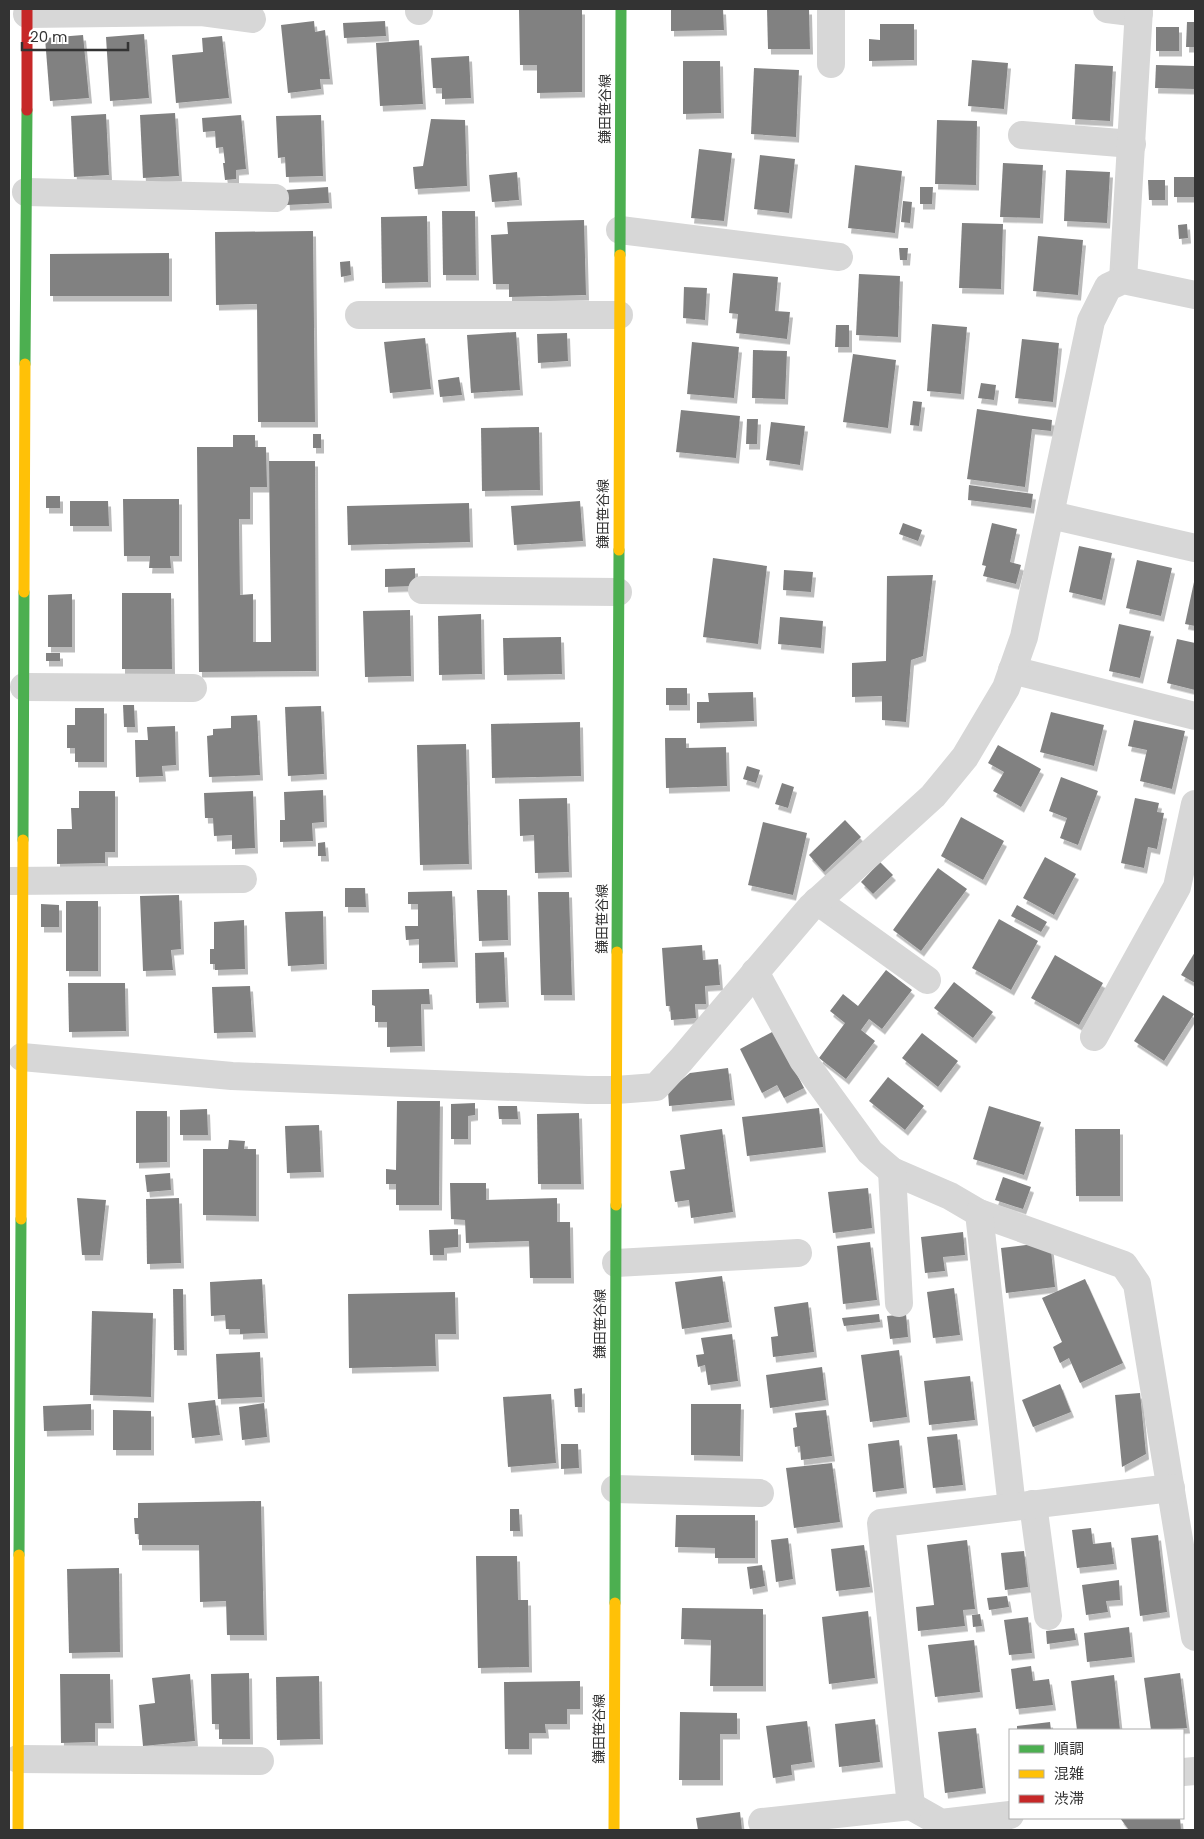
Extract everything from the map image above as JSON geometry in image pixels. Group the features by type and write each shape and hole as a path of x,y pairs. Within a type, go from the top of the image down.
{"street":[{"name":"鎌田笹谷線","path":"614,1830 621,9"},
{"path":"831,9 831,64"},
{"path":"1107,9 1139,11 1123,280"},
{"path":"18,1830 18,1045 16,881 24,688 17,465 26,192 27,12 200,12 252,19"},
{"path":"1022,135 1132,144"},
{"path":"26,192 275,198"},
{"path":"620,230 839,257"},
{"path":"18,1045 232,1076 616,1090 656,1087 817,901 933,796 965,757 1006,688 1024,637 1091,322 1108,287 1123,280 1195,295"},
{"path":"359,315 619,315"},
{"path":"1051,515 1195,548"},
{"path":"422,590 618,592"},
{"path":"1012,670 1195,716"},
{"path":"24,688 193,688"},
{"path":"1094,1037 1177,887 1195,804"},
{"path":"16,881 243,879"},
{"path":"817,901 927,980"},
{"path":"756,972 803,1060 870,1152 892,1171 950,1196 979,1214 1124,1265 1137,1284 1195,1637"},
{"path":"892,1171 899,1303"},
{"path":"979,1214 1023,1506 1048,1616"},
{"path":"616,1263 798,1253"},
{"path":"911,1806 881,1522 1171,1488"},
{"path":"615,1489 760,1493"},
{"path":"18,1759 260,1761"},
{"path":"762,1822 911,1806 941,1823 1009,1815"}],"building":[{"path":"519,9 582,9 582,92 537,93 537,65 520,65"},
{"path":"671,9 723,9 724,30 671,31"},
{"path":"767,9 809,9 810,49 768,49"},
{"path":"314,21 315,32 325,30 330,79 320,79 321,89 288,93 281,25"},
{"path":"385,21 386,36 344,38 343,23"},
{"path":"1187,22 1195,22 1195,47 1186,47"},
{"path":"880,24 914,24 914,60 869,61 869,39 880,40"},
{"path":"1156,27 1179,27 1179,51 1156,51"},
{"path":"144,34 149,98 110,101 106,37"},
{"path":"83,35 89,98 50,101 45,38"},
{"path":"222,36 229,98 176,103 172,55 203,52 202,38"},
{"path":"419,40 423,104 380,106 376,43"},
{"path":"469,56 471,98 442,99 442,88 433,88 431,58"},
{"path":"972,60 1008,63 1004,109 968,106"},
{"path":"683,61 720,61 721,113 683,114"},
{"path":"1075,64 1113,66 1110,121 1072,119"},
{"path":"1156,65 1195,66 1195,89 1155,88"},
{"path":"754,68 799,70 796,137 751,134"},
{"path":"175,113 179,176 143,178 140,115"},
{"path":"106,114 109,175 74,177 71,116"},
{"path":"241,115 246,169 236,170 236,179 225,180 223,147 216,148 215,131 203,132 202,118"},
{"path":"321,115 323,176 286,177 285,157 278,158 276,116"},
{"path":"431,119 465,120 467,186 415,189 413,167 423,166"},
{"path":"937,120 977,121 976,185 935,184"},
{"path":"699,149 732,153 724,221 691,218"},
{"path":"760,155 795,159 789,213 754,209"},
{"path":"1003,163 1043,165 1040,218 1000,217"},
{"path":"855,165 902,171 895,233 848,228"},
{"path":"1066,170 1110,172 1107,223 1064,221"},
{"path":"517,172 519,200 492,202 489,175"},
{"path":"1174,177 1195,177 1195,197 1174,197"},
{"path":"1148,180 1165,180 1165,200 1149,200"},
{"path":"328,187 329,203 287,205 286,190"},
{"path":"920,187 933,187 932,204 920,204"},
{"path":"903,201 912,202 910,223 901,222"},
{"path":"442,211 475,211 476,275 443,275"},
{"path":"427,216 428,282 382,283 381,217"},
{"path":"584,220 586,295 509,297 509,284 493,284 491,235 508,234 507,222"},
{"path":"962,223 1003,224 1001,289 959,288"},
{"path":"1187,224 1188,238 1179,239 1178,225"},
{"path":"313,231 315,422 258,422 257,304 216,305 215,232"},
{"path":"1038,236 1083,240 1078,295 1033,291"},
{"path":"899,248 908,248 907,260 900,260"},
{"path":"169,253 169,296 50,296 50,254"},
{"path":"350,261 351,275 341,277 340,262"},
{"path":"733,273 778,277 775,311 790,312 787,339 736,333 738,314 729,313"},
{"path":"859,274 900,276 898,337 856,335"},
{"path":"684,287 707,288 705,320 683,318"},
{"path":"932,324 967,327 961,394 927,391"},
{"path":"836,325 849,325 849,347 835,347"},
{"path":"516,332 520,390 471,393 467,335"},
{"path":"567,333 568,361 538,363 537,334"},
{"path":"425,338 431,389 390,393 384,342"},
{"path":"1022,339 1059,343 1053,402 1015,398"},
{"path":"692,342 739,347 734,398 687,394"},
{"path":"753,350 787,351 785,399 752,398"},
{"path":"853,354 896,360 888,428 843,422"},
{"path":"459,377 462,395 440,397 438,380"},
{"path":"981,383 996,385 994,400 978,398"},
{"path":"913,401 922,402 919,426 910,425"},
{"path":"977,409 1052,420 1051,431 1032,429 1025,487 967,479"},
{"path":"681,410 740,416 736,458 676,452"},
{"path":"747,419 758,419 757,444 746,444"},
{"path":"771,422 805,426 800,465 766,460"},
{"path":"539,427 540,490 482,491 481,428"},
{"path":"313,434 321,434 321,448 313,448"},
{"path":"233,435 255,435 255,447 266,447 267,487 250,487 250,519 239,519 240,595 253,594 253,642 271,642 269,461 315,461 316,671 199,672 197,447 233,447"},
{"path":"969,485 1033,494 1031,508 968,500"},
{"path":"46,496 60,496 60,508 46,508"},
{"path":"123,499 179,499 179,556 170,556 171,568 149,568 150,556 124,556"},
{"path":"70,501 108,501 109,526 70,526"},
{"path":"580,501 583,541 514,545 511,506"},
{"path":"469,503 470,542 348,545 347,506"},
{"path":"903,523 922,530 918,541 899,534"},
{"path":"992,523 1017,529 1010,562 1021,565 1016,584 983,576 986,566 982,565"},
{"path":"1079,546 1112,553 1102,600 1069,592"},
{"path":"713,558 767,566 758,644 703,637"},
{"path":"1137,560 1172,568 1161,616 1126,608"},
{"path":"415,568 415,586 385,587 385,569"},
{"path":"784,570 813,572 811,592 783,590"},
{"path":"933,575 923,656 911,660 906,722 882,720 882,696 852,697 852,663 886,661 887,576"},
{"path":"1195,583 1195,626 1185,624"},
{"path":"122,593 171,593 172,669 122,669"},
{"path":"72,594 72,647 48,647 48,595"},
{"path":"410,610 411,676 365,677 363,611"},
{"path":"481,614 482,674 439,675 438,616"},
{"path":"780,617 823,621 821,648 778,644"},
{"path":"1119,624 1151,631 1140,678 1109,671"},
{"path":"561,637 562,674 504,675 503,638"},
{"path":"1177,639 1195,643 1195,690 1167,683"},
{"path":"46,653 60,653 60,661 46,661"},
{"path":"666,688 687,688 687,705 666,705"},
{"path":"753,692 754,721 697,723 697,702 709,702 708,693"},
{"path":"123,705 134,705 135,727 124,727"},
{"path":"321,706 324,774 288,776 285,707"},
{"path":"75,708 104,708 104,762 75,762 75,748 67,748 67,725 75,725"},
{"path":"1051,712 1104,725 1094,766 1040,752"},
{"path":"257,715 260,775 209,777 207,736 213,735 213,729 231,728 231,716"},
{"path":"1134,720 1185,731 1172,789 1140,781 1147,750 1128,746"},
{"path":"580,722 581,776 492,778 491,724"},
{"path":"175,726 176,765 162,766 163,776 136,777 135,740 148,740 147,727"},
{"path":"665,738 686,738 686,748 726,747 727,786 666,788"},
{"path":"466,744 469,864 420,865 417,745"},
{"path":"998,745 1041,769 1021,807 993,791 1004,772 988,763"},
{"path":"747,766 760,770 756,783 743,779"},
{"path":"1061,777 1098,791 1078,845 1060,838 1067,818 1049,811"},
{"path":"782,783 794,787 788,808 775,804"},
{"path":"323,790 324,822 312,823 313,841 280,842 280,820 285,820 284,792"},
{"path":"79,791 115,791 115,852 105,852 105,863 57,864 57,829 72,829 71,808 79,808"},
{"path":"253,791 255,848 232,849 232,835 214,836 213,818 205,818 204,793"},
{"path":"567,798 569,872 535,873 534,835 520,836 519,799"},
{"path":"1135,798 1159,803 1157,812 1164,813 1157,849 1148,847 1144,868 1121,863"},
{"path":"961,817 1004,841 983,880 941,856"},
{"path":"845,820 861,837 824,872 809,855"},
{"path":"763,822 807,833 793,895 748,885"},
{"path":"325,842 326,856 318,856 318,843"},
{"path":"1045,857 1076,874 1054,915 1023,898"},
{"path":"880,862 893,875 873,894 861,882"},
{"path":"938,868 967,889 921,951 893,930"},
{"path":"345,888 365,888 366,907 345,907"},
{"path":"477,890 507,890 508,940 479,941"},
{"path":"452,891 455,962 419,963 419,939 406,940 405,926 418,926 418,904 408,904 408,892"},
{"path":"538,892 569,892 572,995 541,995"},
{"path":"179,895 181,949 171,950 173,970 143,971 140,896"},
{"path":"66,901 98,901 98,971 66,971"},
{"path":"41,904 59,905 59,927 41,927"},
{"path":"1017,905 1047,922 1041,932 1011,916"},
{"path":"323,911 324,964 288,966 285,912"},
{"path":"999,919 1038,941 1011,990 972,968"},
{"path":"244,920 245,969 215,970 215,964 210,964 210,949 214,949 214,922"},
{"path":"702,945 703,960 718,959 720,985 705,986 706,1004 695,1004 696,1018 671,1020 670,1006 666,1006 662,948"},
{"path":"504,952 506,1002 476,1003 475,953"},
{"path":"1195,952 1195,983 1181,975"},
{"path":"1055,955 1103,983 1079,1025 1031,998"},
{"path":"886,970 912,990 882,1029 869,1019 861,1030 875,1041 846,1079 819,1058 845,1023 830,1011 843,994 858,1006"},
{"path":"954,982 993,1012 973,1038 934,1008"},
{"path":"68,983 125,983 126,1031 69,1032"},
{"path":"250,986 253,1032 214,1033 212,987"},
{"path":"429,989 430,1004 421,1004 422,1046 387,1047 387,1022 375,1022 372,990"},
{"path":"1163,995 1194,1014 1164,1061 1134,1041"},
{"path":"774,1031 804,1088 784,1098 777,1085 762,1093 740,1049"},
{"path":"922,1033 958,1061 938,1087 902,1058"},
{"path":"728,1068 732,1100 669,1106 668,1091 690,1073"},
{"path":"888,1077 924,1106 905,1130 869,1101"},
{"path":"397,1101 440,1101 439,1205 396,1205 396,1184 386,1184 386,1169 396,1170"},
{"path":"475,1103 475,1115 468,1116 468,1139 451,1139 451,1104"},
{"path":"498,1106 517,1106 518,1119 499,1119"},
{"path":"989,1106 1041,1122 1024,1175 973,1159"},
{"path":"819,1108 823,1147 747,1156 742,1117"},
{"path":"207,1109 208,1135 180,1135 180,1110"},
{"path":"136,1111 167,1111 167,1162 136,1163"},
{"path":"579,1113 581,1184 538,1184 537,1114"},
{"path":"319,1125 321,1172 287,1173 285,1126"},
{"path":"722,1129 733,1212 691,1218 689,1200 675,1202 670,1171 685,1169 680,1135"},
{"path":"1075,1129 1120,1129 1120,1196 1076,1196"},
{"path":"229,1140 245,1141 244,1149 256,1149 256,1216 203,1215 203,1149 228,1149"},
{"path":"170,1173 171,1190 147,1192 145,1175"},
{"path":"1003,1177 1031,1187 1023,1209 995,1200"},
{"path":"450,1183 486,1183 486,1200 557,1198 557,1222 570,1222 571,1278 530,1278 529,1241 466,1243 465,1220 451,1219"},
{"path":"868,1188 872,1228 833,1233 828,1192"},
{"path":"77,1198 106,1200 100,1255 82,1255"},
{"path":"179,1198 181,1263 147,1264 146,1199"},
{"path":"458,1229 458,1247 444,1248 444,1255 430,1255 429,1230"},
{"path":"963,1232 965,1255 943,1257 945,1271 925,1273 921,1237"},
{"path":"870,1242 877,1300 843,1304 837,1246"},
{"path":"1050,1242 1055,1287 1006,1293 1001,1248"},
{"path":"722,1276 729,1322 682,1329 675,1282"},
{"path":"262,1279 265,1333 240,1334 240,1329 226,1329 225,1315 211,1316 210,1282"},
{"path":"1085,1279 1123,1363 1080,1383 1069,1358 1060,1363 1053,1347 1062,1342 1042,1298"},
{"path":"954,1288 960,1335 933,1338 927,1292"},
{"path":"173,1289 183,1289 184,1350 174,1350"},
{"path":"455,1292 456,1334 435,1334 436,1366 349,1368 348,1294"},
{"path":"808,1302 814,1352 773,1357 771,1337 778,1336 774,1307"},
{"path":"92,1311 153,1313 151,1397 90,1395"},
{"path":"879,1314 880,1322 844,1326 842,1318"},
{"path":"906,1314 908,1337 890,1339 887,1316"},
{"path":"732,1334 738,1381 708,1385 705,1365 698,1367 696,1355 704,1354 701,1338"},
{"path":"899,1350 907,1417 870,1422 861,1355"},
{"path":"260,1352 262,1397 218,1399 216,1354"},
{"path":"822,1367 826,1400 770,1408 766,1375"},
{"path":"970,1376 975,1420 929,1425 924,1381"},
{"path":"1060,1384 1071,1412 1033,1427 1022,1400"},
{"path":"582,1388 582,1407 575,1407 574,1389"},
{"path":"1140,1393 1146,1454 1122,1467 1115,1395"},
{"path":"551,1394 556,1463 508,1467 503,1397"},
{"path":"215,1400 220,1435 192,1438 188,1403"},
{"path":"264,1403 267,1437 242,1440 239,1407"},
{"path":"91,1404 91,1430 44,1431 43,1406"},
{"path":"691,1404 741,1404 740,1456 691,1455"},
{"path":"113,1410 151,1411 151,1450 113,1450"},
{"path":"826,1410 832,1456 801,1460 800,1446 795,1447 793,1428 797,1427 795,1413"},
{"path":"957,1434 963,1485 933,1488 927,1437"},
{"path":"899,1440 904,1488 873,1492 868,1444"},
{"path":"561,1444 578,1444 579,1468 561,1469"},
{"path":"832,1463 840,1522 794,1528 786,1468"},
{"path":"261,1501 264,1635 227,1635 226,1601 200,1602 199,1545 139,1545 139,1534 135,1534 134,1518 138,1518 138,1503"},
{"path":"510,1509 519,1509 520,1531 510,1531"},
{"path":"676,1515 755,1515 755,1558 715,1558 715,1548 675,1547"},
{"path":"1091,1528 1093,1544 1111,1542 1114,1564 1077,1568 1072,1530"},
{"path":"1158,1535 1167,1612 1140,1616 1131,1538"},
{"path":"788,1538 793,1579 776,1582 771,1540"},
{"path":"967,1540 975,1609 963,1610 965,1626 918,1631 916,1607 934,1605 927,1545"},
{"path":"864,1545 870,1587 836,1591 831,1549"},
{"path":"1024,1551 1028,1587 1005,1590 1001,1553"},
{"path":"476,1556 517,1556 518,1600 528,1600 529,1667 478,1668"},
{"path":"762,1565 765,1586 750,1589 747,1567"},
{"path":"119,1568 120,1652 69,1653 67,1569"},
{"path":"1119,1580 1120,1600 1106,1601 1108,1612 1086,1615 1082,1585"},
{"path":"1007,1596 1009,1607 989,1610 987,1598"},
{"path":"682,1608 763,1609 763,1686 710,1686 711,1640 681,1639"},
{"path":"868,1611 875,1678 829,1684 822,1617"},
{"path":"980,1614 982,1626 973,1627 972,1615"},
{"path":"1028,1617 1032,1653 1009,1655 1004,1620"},
{"path":"1129,1627 1132,1657 1087,1662 1084,1633"},
{"path":"1074,1628 1076,1640 1047,1644 1046,1631"},
{"path":"974,1640 980,1692 935,1697 928,1645"},
{"path":"1031,1666 1033,1681 1049,1679 1053,1705 1016,1709 1011,1669"},
{"path":"249,1673 250,1739 219,1739 219,1724 212,1724 211,1674"},
{"path":"1180,1673 1187,1728 1151,1729 1144,1678"},
{"path":"60,1674 110,1674 111,1723 95,1723 95,1742 61,1743"},
{"path":"190,1674 195,1741 143,1746 139,1705 155,1703 152,1678"},
{"path":"1114,1675 1120,1729 1077,1729 1071,1681"},
{"path":"319,1676 320,1739 277,1740 276,1677"},
{"path":"580,1681 580,1709 567,1709 567,1724 545,1724 546,1733 529,1733 529,1749 505,1749 504,1682"},
{"path":"680,1712 737,1713 737,1734 720,1734 720,1780 679,1780"},
{"path":"875,1719 880,1762 839,1767 835,1724"},
{"path":"807,1721 812,1762 791,1765 792,1775 773,1778 766,1726"},
{"path":"1050,1722 1051,1729 1017,1729 1017,1726"},
{"path":"976,1728 983,1788 945,1793 938,1732"},
{"path":"740,1812 742,1830 698,1830 696,1818"},
{"path":"1121,1819 1180,1819 1181,1830 1129,1830"}],"traffic: fast":[{"path":"620,255 621,9"},
{"path":"25,364 27,110"},
{"path":"617,952 619,550"},
{"path":"23,840 24,592"},
{"path":"615,1603 616,1205"},
{"path":"19,1555 21,1219"}],"traffic: slow":[{"path":"619,550 620,255"},
{"path":"24,592 25,364"},
{"path":"21,1219 23,840"},
{"path":"616,1205 617,952"},
{"path":"18,1830 19,1555"},
{"path":"614,1830 615,1603"}],"traffic: jam":[{"path":"27,9 27,110"}]}
